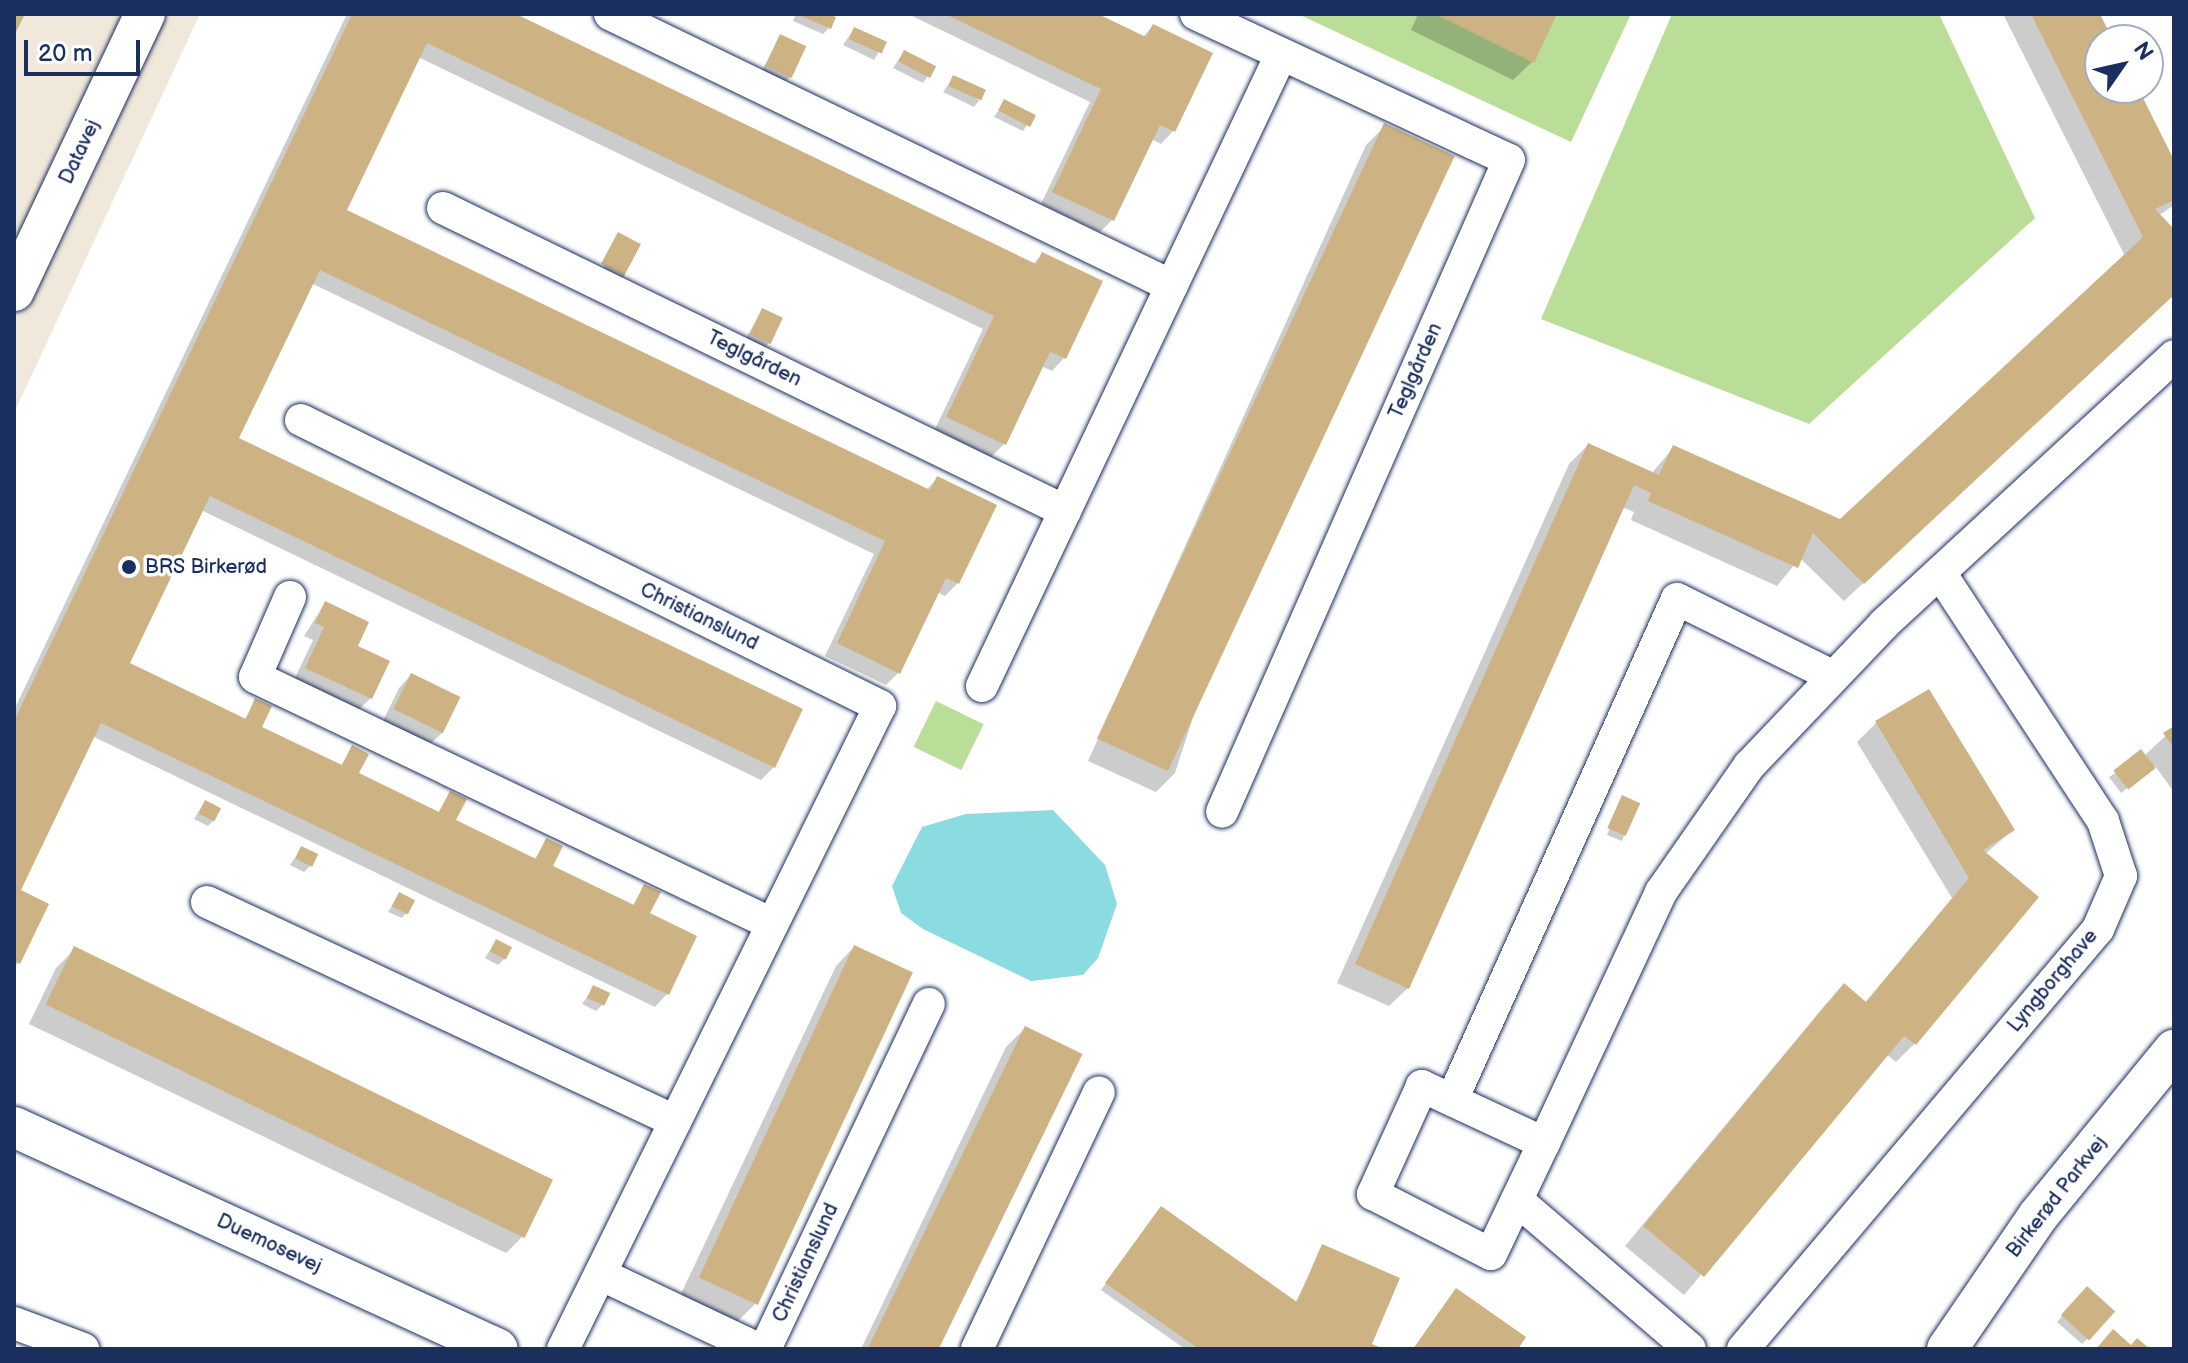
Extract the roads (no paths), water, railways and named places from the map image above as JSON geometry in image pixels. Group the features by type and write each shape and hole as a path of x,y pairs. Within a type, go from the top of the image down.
{"street":[{"name":"Datavej","path":"14,291 145,14"},
{"path":"610,14 1172,286"},
{"name":"Teglgården","path":"1196,14 1509,160 1222,812"},
{"path":"982,686 1281,55"},
{"name":"Teglgården","path":"443,208 1065,511"},
{"path":"1544,1143 1422,1086 1373,1194 1491,1254 1544,1143 1661,892 1749,766 1832,676 2174,356"},
{"name":"Christianslund","path":"301,420 880,706 563,1349"},
{"name":"Lyngborghave","path":"1743,1349 2098,929 2121,876 2103,821 1940,573"},
{"path":"290,597 255,677 772,924"},
{"path":"1452,1100 1677,599 1832,676"},
{"path":"207,902 675,1121"},
{"name":"Christianslund","path":"765,1349 929,1004"},
{"name":"Birkerød Parkvej","path":"1947,1349 2038,1216 2174,1050"},
{"path":"977,1349 1099,1092"},
{"name":"Duemosevej","path":"23,1134 498,1349"},
{"path":"1517,1200 1690,1349"},
{"path":"600,1274 758,1349"},
{"path":"14,1323 83,1349"}],"water":[{"path":"1053,810 1105,865 1117,904 1098,958 1083,975 1031,981 923,929 901,913 892,886 922,827 966,814"}],"place":[{"name":"BRS Birkerød","path":"129,567"}]}
